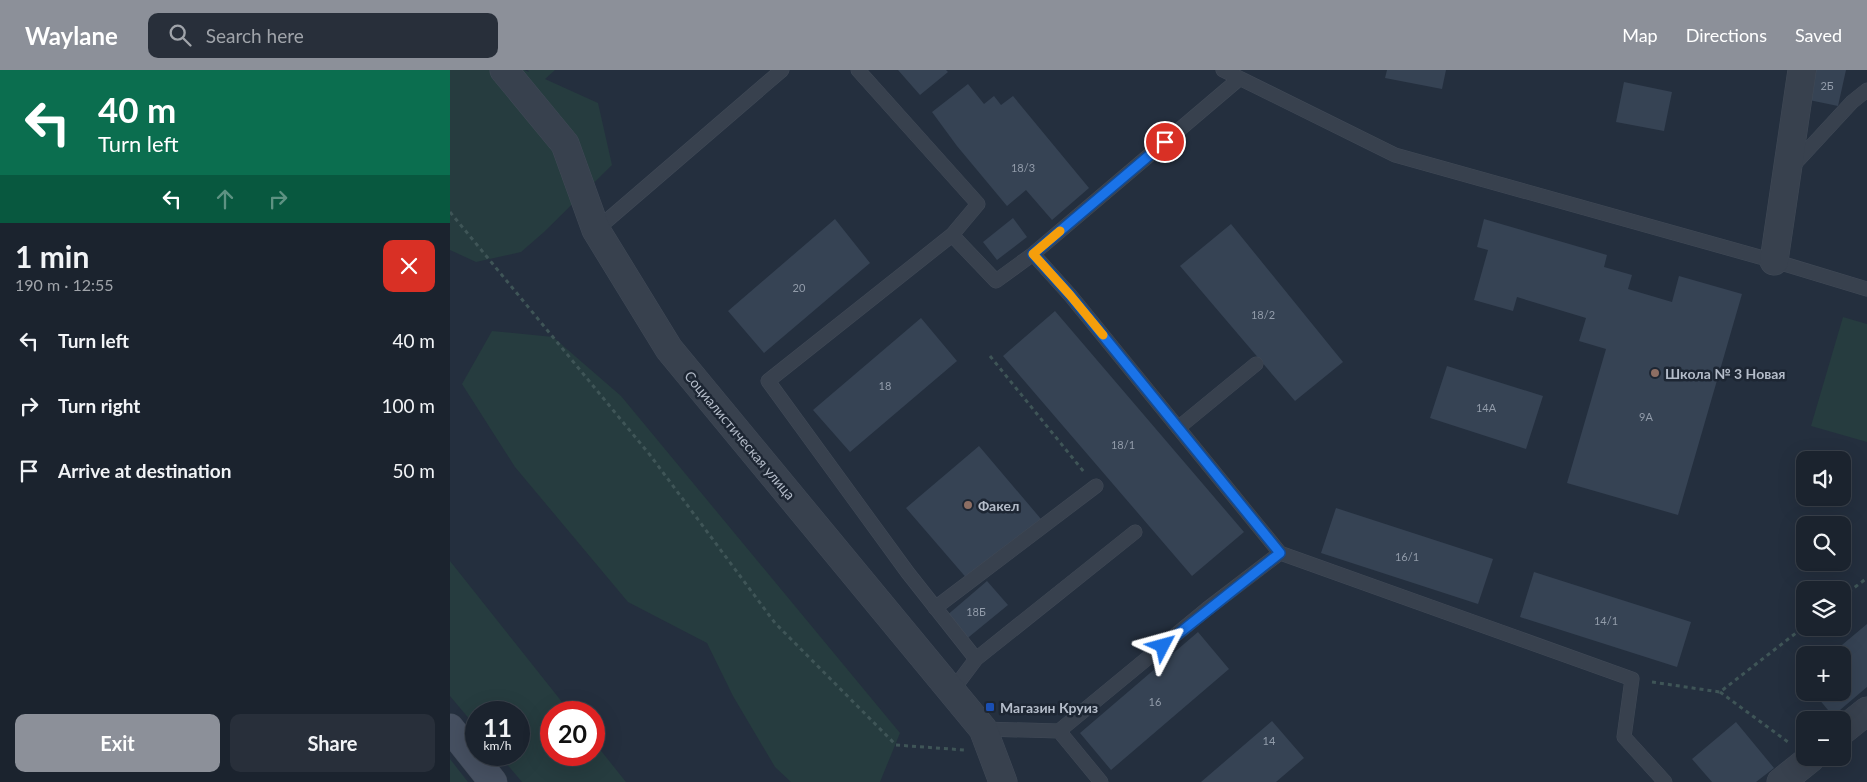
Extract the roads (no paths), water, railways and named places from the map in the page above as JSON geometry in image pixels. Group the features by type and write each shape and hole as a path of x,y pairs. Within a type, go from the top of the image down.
{"street":[{"name":"Социалистическая улица","path":"504,70 566,144 596,230 669,349 952,691 987,740 1003,782"},
{"path":"1774,261 1802,70"},
{"path":"1851,724 1867,711"},
{"path":"450,728 493,782"},
{"path":"1782,782 1796,757"}],"lane":[{"path":"858,70 978,204 952,235 768,381 908,573 976,659"},
{"path":"1222,70 1395,154 1867,289"},
{"path":"596,230 774,73"},
{"path":"952,235 996,281 1033,254 1239,79"},
{"path":"1787,172 1852,102 1867,90"},
{"path":"1033,254 1070,295 1280,553 1632,679 1624,737 1665,782"},
{"path":"1178,428 1256,364"},
{"path":"935,608 1096,486"},
{"path":"952,691 976,659 1135,532"},
{"path":"987,740 1059,731 1207,609 1280,553"},
{"path":"1059,731 1102,782"}],"place":[{"name":"Школа № 3 Новая","path":"1655,373"},
{"name":"Факел","path":"968,505"},
{"name":"Магазин Круиз","path":"990,707"}]}
